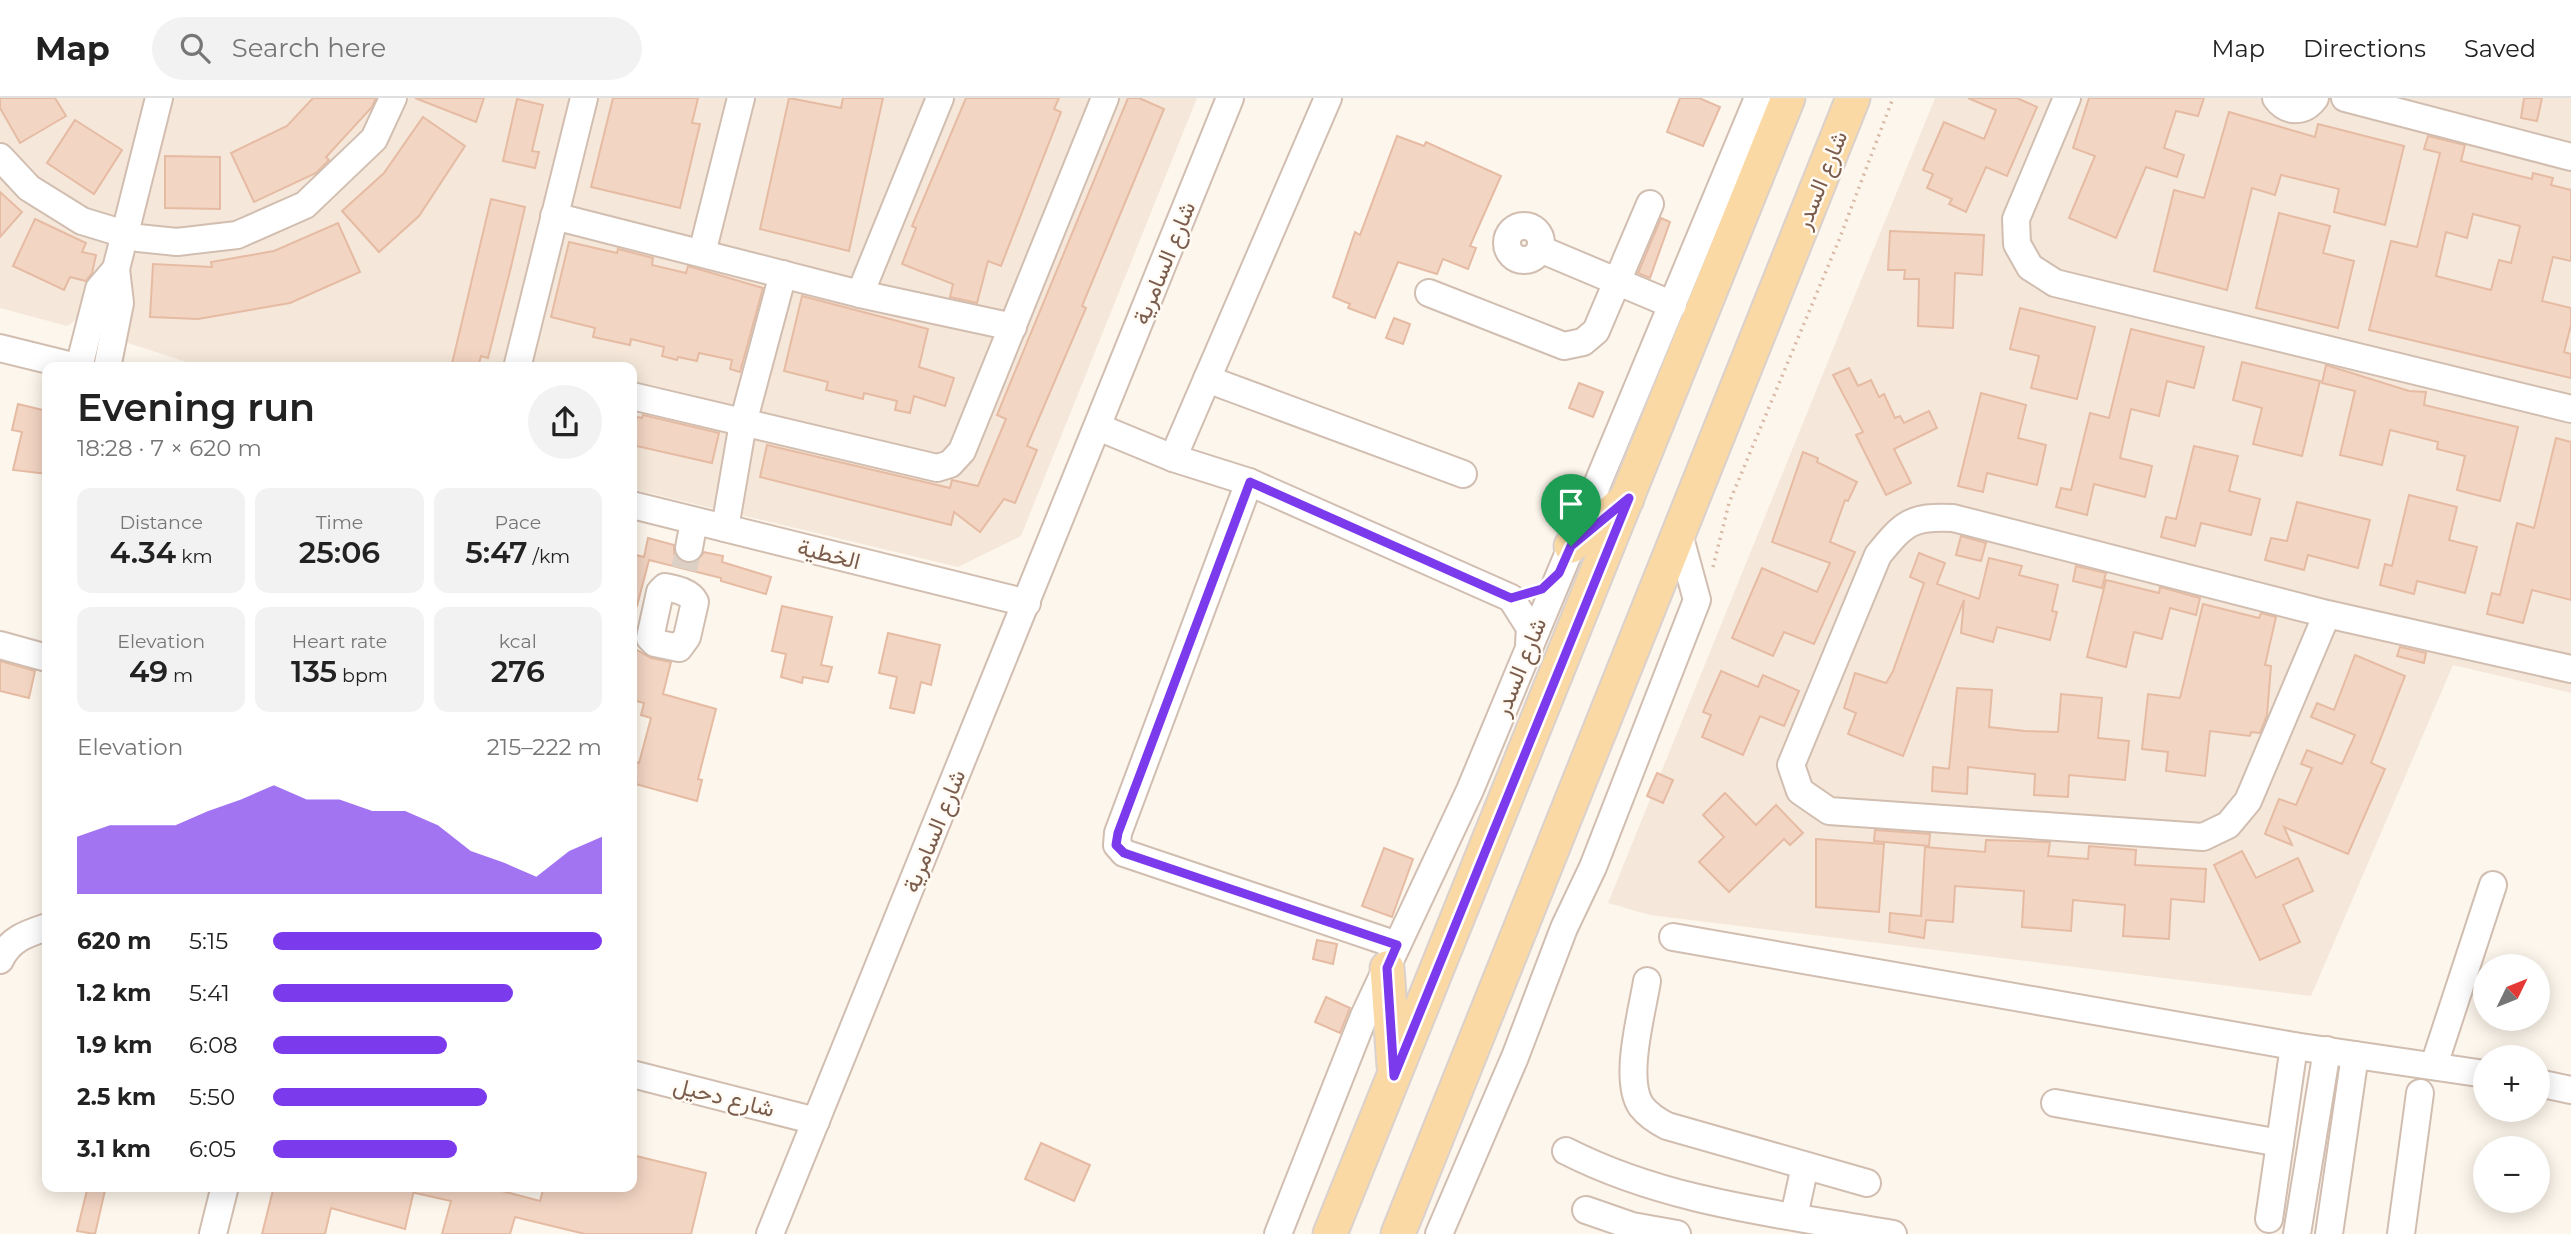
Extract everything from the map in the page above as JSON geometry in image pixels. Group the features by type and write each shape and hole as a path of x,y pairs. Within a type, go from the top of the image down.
{"main road":[{"name":"شارع السدر","path":"1330,1234 1629,498 1788,98"},
{"name":"شارع السدر","path":"1398,1234 1853,98"},
{"path":"1565,559 1629,498"},
{"path":"1392,956 1394,1076"}],"street":[{"path":"108,362 120,303 116,269 159,98"},
{"path":"0,157 29,188 82,221 138,238 177,242 237,234 306,205 374,139 393,98"},
{"path":"518,362 584,98"},
{"path":"702,253 741,98"},
{"path":"860,294 940,98"},
{"path":"637,397 937,468 950,464 962,451 1105,98"},
{"name":"شارع السامرية","path":"770,1234 1230,98"},
{"path":"1173,458 1328,98"},
{"name":"شارع السدر","path":"1278,1234 1364,1016 1470,790 1758,98"},
{"path":"2067,98 2016,219 2017,244 2030,267 2055,283 2571,410"},
{"path":"2276,98 2285,107 2295,110 2305,108 2315,98"},
{"path":"2345,98 2571,157"},
{"path":"1429,293 1564,346 1583,342 1596,331 1650,204"},
{"path":"554,216 860,294 1013,327"},
{"path":"1540,249 1673,305"},
{"path":"81,362 99,289 116,269"},
{"path":"725,528 743,424 783,274"},
{"path":"0,348 59,362"},
{"path":"1207,379 1463,474"},
{"path":"1098,428 1173,458 1250,482 1511,598 1530,628 1529,644"},
{"path":"1250,482 1118,833 1116,845 1124,853 1392,956"},
{"name":"الخطية","path":"637,506 1027,603"},
{"path":"2327,614 2248,801 2228,825 2203,836 1829,811 1800,792 1791,765 1878,555 1897,532 1921,517 1954,518 2327,614 2571,669"},
{"path":"684,569 694,521"},
{"path":"1438,1234 1515,1057 1564,929 1593,867 1697,600 1679,534"},
{"path":"1511,598 1542,589 1565,559"},
{"path":"0,645 42,657"},
{"path":"2434,1065 2493,886"},
{"path":"0,960 6,947 23,934 42,928"},
{"path":"1672,937 2294,1046 2473,1072"},
{"path":"1647,981 1633,1073 1634,1090 1641,1105 1653,1118 1667,1126 1867,1183"},
{"path":"2269,1219 2294,1046"},
{"path":"2297,1234 2326,1051"},
{"path":"2329,1234 2355,1055"},
{"name":"شارع دحيل","path":"637,1075 816,1121"},
{"path":"2550,1086 2571,1090"},
{"path":"2402,1234 2420,1093"},
{"path":"2055,1103 2280,1143"},
{"path":"1566,1151 1615,1174 1675,1195 1893,1234"},
{"path":"1794,1216 1805,1166"},
{"path":"213,1234 224,1192"},
{"path":"1586,1209 1631,1230 1677,1234"}],"path":[{"path":"1714,579 1713,559 1729,503 1839,240 1893,98"}],"shaded area":[{"path":"0,98 1197,98 1021,536 958,567 637,490 637,362 187,362 125,342 79,318 67,326 0,308"},
{"path":"1935,98 2571,98 2571,693 2453,665 2311,996 1650,915 1608,903"}],"building":[{"path":"0,98 55,98 66,116 20,143 0,108"},
{"path":"313,98 376,98 372,107 326,157 329,160 316,173 254,202 231,153 287,126"},
{"path":"415,98 484,98 476,122"},
{"path":"613,98 698,98 692,123 700,124 680,208 591,187"},
{"path":"789,98 841,108 843,98 883,98 849,251 760,229"},
{"path":"966,98 1059,98 1054,109 1061,112 1001,266 988,261 977,303 950,297 953,284 902,264 916,228 912,226"},
{"path":"1128,98 1139,98 1164,109 1082,306 1086,308 1027,446 1037,450 1015,503 1004,499 980,532 954,512 951,525 760,477 767,445 950,488 952,480 978,486 1006,419 997,415"},
{"path":"1680,98 1699,98 1720,107 1703,146 1667,132"},
{"path":"1968,98 2017,98 2037,107 2007,176 1986,167 1966,212 1949,204 1952,199 1927,188 1933,174 1923,170 1944,122 1984,139 1996,110"},
{"path":"2089,98 2204,98 2198,116 2176,111 2164,148 2184,155 2177,177 2146,167 2116,238 2069,218 2095,156 2073,148"},
{"path":"2524,98 2542,98 2537,121 2521,118"},
{"path":"517,99 543,105 532,151 539,152 535,168 503,161"},
{"path":"2229,112 2315,137 2318,124 2404,146 2385,225 2334,212 2339,189 2281,175 2275,195 2252,188 2227,290 2154,271 2174,190 2204,198"},
{"path":"423,117 465,146 419,216 379,252 342,211 384,173"},
{"path":"75,120 122,150 94,194 47,163"},
{"path":"1397,136 1424,146 1426,142 1501,176 1470,246 1476,248 1468,269 1443,259 1437,274 1398,262 1375,318 1348,308 1350,304 1333,297 1355,232 1360,235"},
{"path":"2428,136 2465,145 2461,161 2532,179 2533,173 2553,178 2551,185 2571,190 2571,261 2553,257 2542,301 2571,308 2571,325 2564,352 2571,354 2571,378 2369,330 2391,241 2417,247 2440,153 2424,149","holes":["2473,214 2520,226 2511,263 2499,260 2491,290 2436,276 2446,232 2467,238"]},
{"path":"165,156 220,157 220,209 165,208"},
{"path":"0,192 22,212 0,237"},
{"path":"491,199 525,207 488,358 481,356 480,362 452,362"},
{"path":"2279,213 2330,226 2323,253 2354,261 2338,328 2256,308"},
{"path":"1661,218 1670,222 1650,278 1638,273"},
{"path":"35,219 86,243 82,252 96,255 92,273 86,281 70,277 64,290 13,266"},
{"path":"338,223 360,272 290,303 198,319 150,317 153,264 212,267 211,262 274,251"},
{"path":"1890,231 1984,235 1982,275 1955,273 1953,328 1918,326 1919,279 1904,279 1905,270 1888,270"},
{"path":"569,242 617,253 618,249 653,258 652,265 686,273 688,266 763,288 740,372 730,369 732,360 699,353 697,361 678,357 677,360 662,356 664,347 631,339 630,345 593,337 595,328 551,317"},
{"path":"802,296 928,329 919,367 954,378 945,406 914,396 910,413 895,410 897,401 864,393 863,399 826,390 828,382 784,371"},
{"path":"2020,308 2095,327 2077,399 2031,388 2039,356 2010,349"},
{"path":"1394,318 1410,324 1403,344 1386,338"},
{"path":"2131,329 2204,347 2194,388 2167,381 2159,416 2131,409 2120,458 2152,466 2145,497 2094,484 2087,515 2056,507 2061,488 2071,490 2090,413 2109,418"},
{"path":"2242,362 2320,381 2302,456 2253,444 2262,408 2233,400"},
{"path":"2326,365 2409,391 2426,392 2424,405 2518,427 2500,501 2457,490 2465,456 2437,449 2438,442 2390,430 2382,465 2340,455 2355,391 2322,383"},
{"path":"1849,368 1858,386 1871,380 1879,397 1884,394 1895,418 1900,416 1904,423 1929,411 1937,428 1894,449 1911,483 1886,495 1856,435 1863,432 1833,375"},
{"path":"1579,383 1603,392 1593,417 1569,408"},
{"path":"1981,393 2026,405 2018,438 2046,445 2037,485 1987,473 1983,492 1958,486"},
{"path":"18,404 42,410 42,473 13,470 22,432 12,430"},
{"path":"643,415 719,433 712,463 637,446 637,417 642,418"},
{"path":"2556,438 2571,442 2571,600 2532,590 2523,623 2487,614 2492,593 2500,595 2517,523 2534,528"},
{"path":"2194,446 2238,456 2229,491 2260,499 2251,535 2201,523 2195,546 2161,537 2166,517 2176,519"},
{"path":"1803,452 1857,482 1848,501 1845,500 1830,542 1855,552 1814,644 1784,632 1773,656 1732,638 1762,568 1817,592 1830,563 1772,542"},
{"path":"2409,495 2457,507 2449,540 2477,547 2465,593 2417,581 2414,594 2380,585 2385,564 2392,566"},
{"path":"2297,502 2370,520 2358,568 2308,555 2304,570 2265,560 2271,538 2287,541"},
{"path":"1961,536 1986,543 1981,561 1956,555"},
{"path":"648,538 674,545 674,554 685,563 695,563 704,552 723,556 722,562 771,577 766,594 721,581 721,578 649,560 637,606 637,555 644,557"},
{"path":"1919,553 1945,563 1937,584 1979,599 1989,558 2022,566 2019,575 2058,585 2052,611 2057,612 2050,640 1997,627 1993,642 1961,633 1964,600 1903,756 1848,734 1856,713 1844,708 1855,673 1886,683 1893,671 1924,583 1910,577"},
{"path":"2076,566 2106,573 2102,588 2073,581"},
{"path":"2106,580 2159,593 2160,587 2200,598 2196,615 2170,608 2162,639 2134,632 2126,667 2087,657"},
{"path":"2203,604 2259,618 2261,613 2276,617 2265,665 2271,666 2267,715 2260,733 2251,732 2250,736 2210,731 2205,776 2166,771 2168,752 2142,749 2148,694 2180,698"},
{"path":"782,606 832,617 821,665 832,667 828,682 803,677 802,683 781,677 786,654 772,651"},
{"path":"888,633 940,645 931,685 921,682 914,713 890,708 897,677 879,673"},
{"path":"2400,647 2426,653 2424,663 2397,656"},
{"path":"637,650 651,658 671,662 663,694 716,709 698,779 702,780 697,801 637,784 637,762 651,718 641,715 644,703 637,701"},
{"path":"2355,655 2405,676 2371,763 2385,769 2348,854 2284,827 2292,845 2265,834 2279,799 2296,805 2312,768 2301,764 2307,750 2342,764 2355,735 2311,717 2317,703 2334,710"},
{"path":"0,661 35,671 29,698 0,691"},
{"path":"1721,671 1758,687 1763,675 1799,691 1784,726 1760,716 1743,755 1702,737 1711,715 1703,712"},
{"path":"1957,688 1992,690 1989,727 2025,731 2058,732 2061,694 2102,698 2098,738 2129,741 2125,780 2069,775 2068,797 2034,795 2035,774 1968,767 1967,794 1932,791 1933,767 1949,769"},
{"path":"1657,773 1673,780 1663,803 1647,796"},
{"path":"1725,793 1756,825 1776,805 1803,833 1790,845 1784,839 1729,892 1699,862 1724,837 1703,815"},
{"path":"1875,830 1930,834 1929,846 1874,841"},
{"path":"1816,839 1884,844 1879,912 1816,907"},
{"path":"1986,840 2050,842 2048,856 2088,859 2089,846 2136,850 2135,865 2206,869 2204,902 2171,899 2169,939 2123,936 2125,905 2073,900 2071,931 2022,927 2024,891 1955,886 1953,922 1926,920 1924,938 1889,932 1890,913 1921,916 1925,847 1985,852"},
{"path":"1384,848 1413,859 1392,917 1362,906"},
{"path":"2242,851 2256,878 2298,858 2313,891 2283,905 2300,942 2260,960 2214,865"},
{"path":"1317,940 1337,944 1333,964 1313,959"},
{"path":"1326,997 1350,1008 1340,1033 1315,1022"},
{"path":"1041,1143 1090,1165 1074,1201 1025,1179"},
{"path":"637,1156 706,1173 691,1234 585,1234 515,1217 510,1234 442,1234 451,1201 415,1193 506,1192 540,1201 542,1192 637,1192"},
{"path":"87,1192 105,1192 95,1234 77,1231"},
{"path":"272,1192 414,1192 405,1229 331,1208 325,1234 262,1234"}],"tunnel":[{"path":"684,569 689,548"}],"route":[{"path":"1250,482 1511,598 1542,589 1559,573 1571,546 1629,498 1394,1076 1387,968 1397,945 1124,853 1116,845 1118,833 1250,482"}]}
